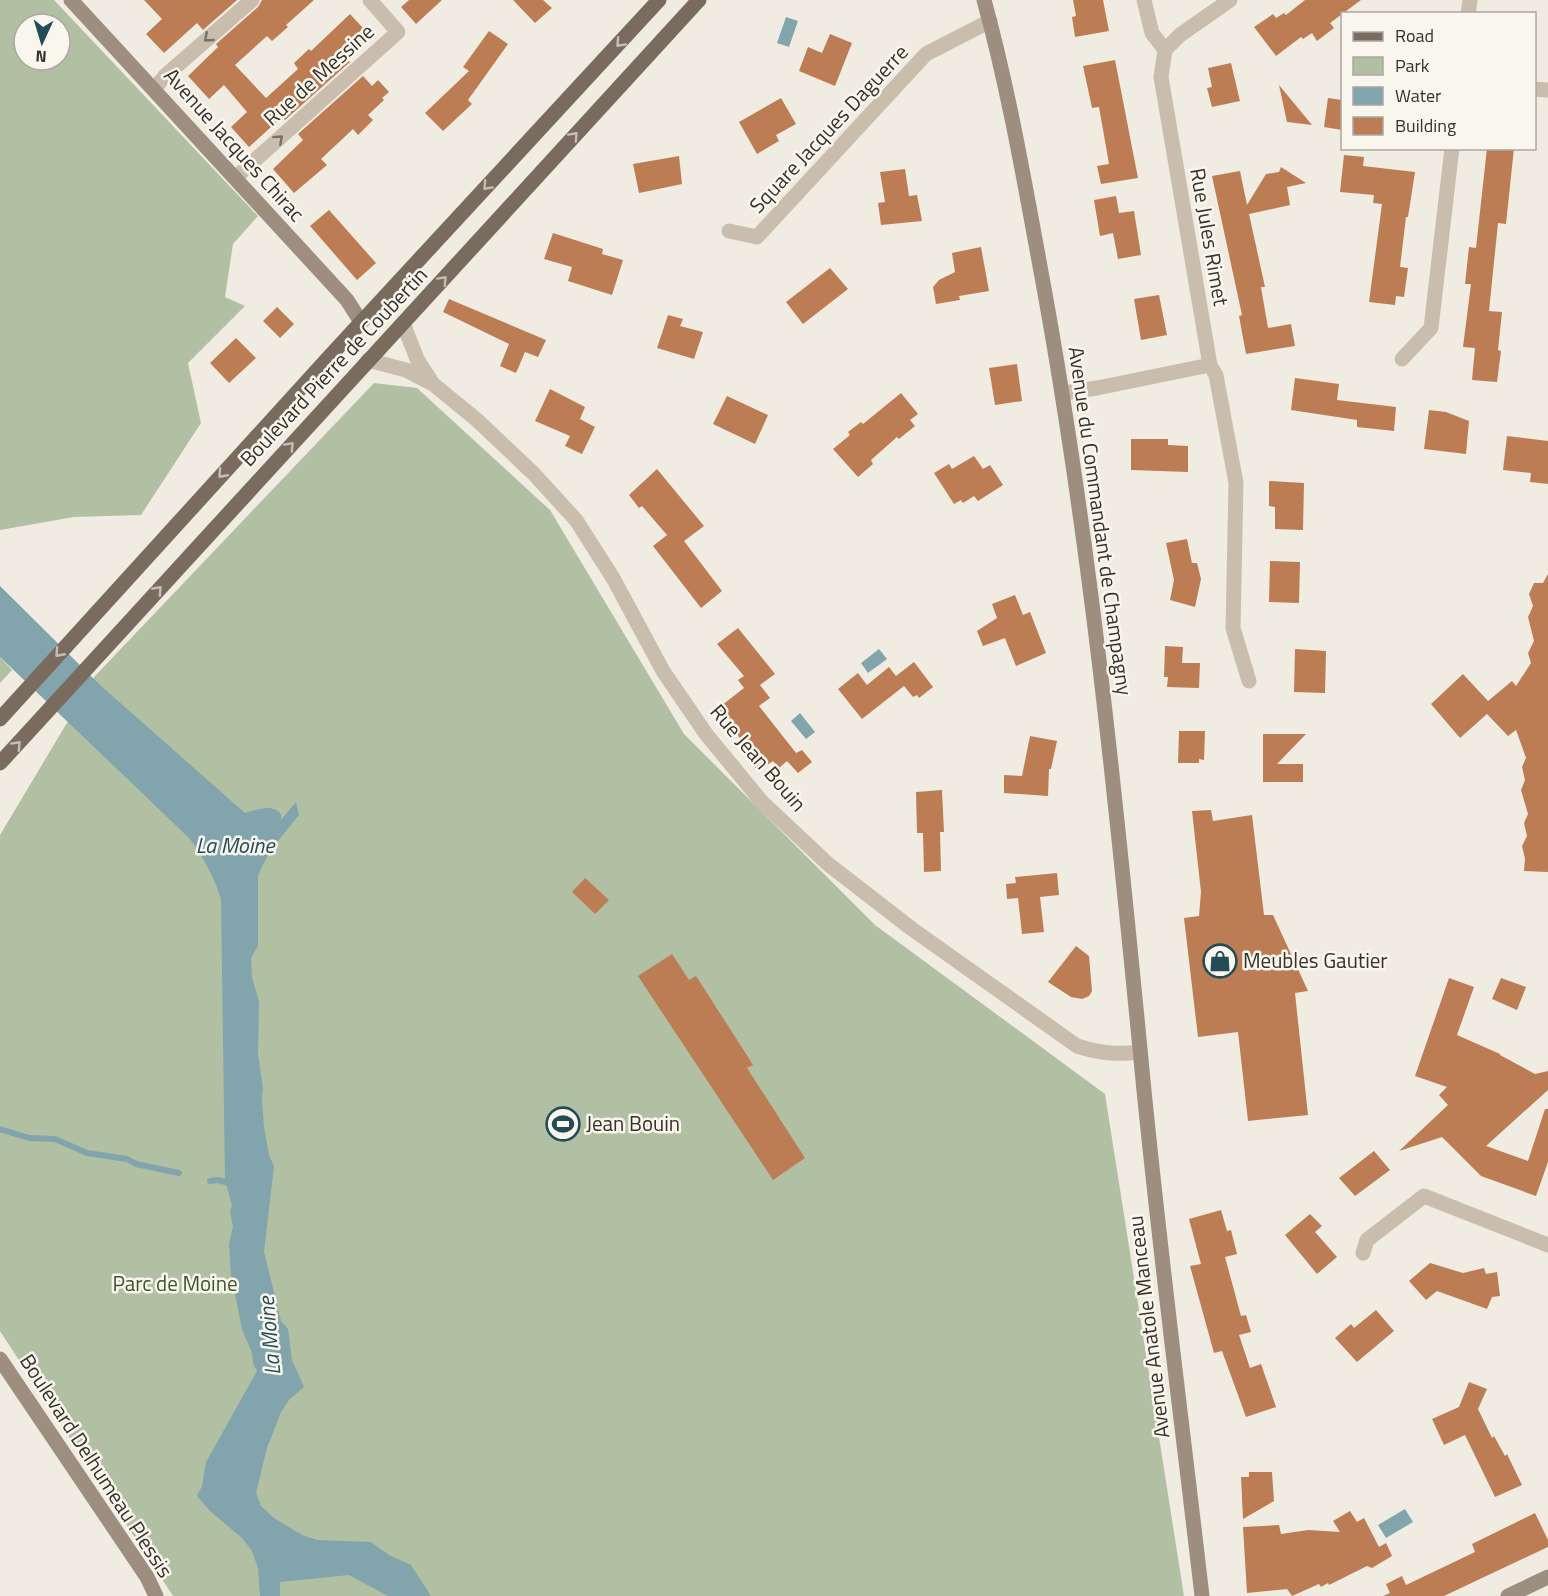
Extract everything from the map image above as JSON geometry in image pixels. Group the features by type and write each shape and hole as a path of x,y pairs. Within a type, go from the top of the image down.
{"main road":[{"name":"Avenue Jacques Chirac","path":"71,0 346,300 361,322"},
{"name":"Boulevard Pierre de Coubertin","path":"1,718 361,322 659,0"},
{"name":"Boulevard Pierre de Coubertin","path":"0,763 699,0"},
{"name":"Avenue du Commandant de Champagny","path":"984,0 1021,163 1063,393 1114,786 1140,1052"},
{"name":"Avenue Anatole Manceau","path":"1140,1052 1159,1239 1202,1596"},
{"name":"Boulevard Delhumeau Plessis","path":"0,1359 147,1577 156,1596"},
{"path":"1508,1596 1548,1577"}],"street":[{"path":"154,89 165,76 252,0"},
{"name":"Rue de Messine","path":"236,178 398,32 370,0"},
{"path":"1144,0 1152,33 1165,50 1180,35 1230,0"},
{"name":"Square Jacques Daguerre","path":"729,231 757,237 926,54 990,21"},
{"name":"Rue Jules Rimet","path":"1165,50 1161,77 1210,365 1216,375 1236,483 1233,628 1249,681"},
{"path":"1402,359 1431,328 1452,150"},
{"name":"Rue Jean Bouin","path":"403,323 417,359 434,384"},
{"name":"Rue Jean Bouin","path":"368,360 406,370 434,384 477,420 533,473 576,520 613,578 663,672 706,734 762,802 828,864 912,929 1077,1046 1098,1053 1140,1052"},
{"path":"1063,393 1210,365"},
{"path":"1363,1253 1367,1240 1424,1196 1547,1242"}],"green space":[{"path":"0,0 54,0 65,12 12,12 12,72 72,72 72,19 258,216 233,244 225,297 245,306 188,363 201,423 141,515 74,517 0,530"},
{"name":"Parc de Moine","path":"374,383 417,388 550,510 684,734 875,925 1105,1094 1184,1596 173,1596 0,1331 0,835 95,676"},
{"path":"0,657 12,670 0,683"}],"water":[{"path":"786,17 798,21 789,47 777,43"},
{"name":"La Moine","path":"0,586 100,685 245,813 268,808 281,814 281,820 296,802 299,815 270,851 258,875 258,946 251,958 252,978 259,1001 258,1054 263,1088 264,1127 269,1155 274,1166 264,1252 281,1321 288,1329 292,1360 304,1387 289,1400 281,1412 267,1448 256,1493 261,1506 274,1518 302,1535 317,1540 371,1542 389,1555 411,1565 431,1596 388,1596 349,1575 280,1582 280,1596 260,1596 258,1568 252,1551 242,1538 210,1511 197,1496 202,1486 206,1462 257,1371 242,1329 231,1274 229,1244 233,1227 230,1211 232,1205 225,1180 221,899 208,868 190,839 0,657"},
{"path":"879,649 887,659 868,673 861,663"},
{"path":"800,713 815,732 806,739 791,721"},
{"path":"1405,1509 1413,1522 1386,1538 1378,1525"}],"building":[{"path":"144,0 237,0 203,30 197,23 164,53 146,34 162,19"},
{"path":"262,0 314,0 272,41 267,36 235,65 266,98 298,69 294,63 309,49 311,51 350,14 363,28 356,35 364,44 347,59 350,62 285,120 282,117 249,147 231,127 247,112 224,85 209,99 188,76 218,47 216,44 258,7"},
{"path":"409,0 442,0 416,24 401,7"},
{"path":"513,0 543,0 552,8 535,23"},
{"path":"1073,0 1103,0 1109,31 1075,37 1072,17 1076,16"},
{"path":"1305,0 1361,0 1345,12 1341,12 1341,15 1330,23 1334,28 1317,41 1312,33 1303,39 1301,37 1276,56 1254,27 1273,14 1276,18 1284,13 1286,15"},
{"path":"489,31 508,44 468,100 472,104 443,131 425,113 469,71 463,67"},
{"path":"830,34 852,43 835,86 799,71 808,47 822,53"},
{"path":"1115,60 1138,178 1101,184 1097,166 1109,164 1099,107 1092,108 1083,66"},
{"path":"1231,63 1240,101 1212,107 1207,88 1212,87 1208,68"},
{"path":"363,76 372,86 378,80 389,92 368,115 373,120 358,135 353,129 321,159 327,165 294,193 273,169 303,140 298,134"},
{"path":"1279,85 1312,125 1287,122"},
{"path":"781,98 796,124 776,135 779,141 757,154 739,122"},
{"path":"1328,98 1341,100 1341,130 1324,127"},
{"path":"1487,150 1514,150 1506,224 1498,223 1489,311 1502,312 1497,382 1472,380 1475,348 1463,347 1471,284 1465,284 1469,247 1476,248"},
{"path":"1344,155 1364,157 1363,166 1415,172 1408,217 1406,217 1400,267 1408,268 1404,297 1396,296 1395,305 1369,302 1382,204 1373,203 1374,195 1340,192"},
{"path":"679,156 682,184 639,193 633,164"},
{"path":"1281,167 1306,183 1287,187 1290,205 1249,214 1265,287 1261,287 1268,328 1291,324 1295,346 1246,354 1239,316 1242,315 1212,176 1240,171 1247,205 1266,174 1279,172"},
{"path":"905,169 909,196 917,195 922,221 881,225 878,203 885,202 880,172"},
{"path":"1116,196 1119,213 1134,211 1141,255 1118,259 1113,233 1100,236 1094,200"},
{"path":"329,210 376,263 357,280 310,226"},
{"path":"553,233 603,249 602,254 623,260 612,295 568,281 572,267 544,259"},
{"path":"981,247 989,291 959,296 960,300 936,304 933,287 939,280 955,272 952,253"},
{"path":"830,268 848,289 803,324 786,302"},
{"path":"1159,295 1167,335 1141,340 1134,299"},
{"path":"449,299 546,340 538,357 525,352 516,373 500,366 509,344 443,312"},
{"path":"277,307 294,324 280,338 263,321"},
{"path":"668,315 683,319 680,326 703,332 694,359 657,348"},
{"path":"236,338 256,358 229,383 210,363"},
{"path":"1017,364 1022,401 995,405 989,368"},
{"path":"1295,378 1339,384 1337,400 1396,407 1394,431 1357,427 1357,420 1291,410"},
{"path":"550,389 585,407 580,419 595,427 582,454 565,446 570,436 535,421"},
{"path":"901,393 918,414 910,420 915,426 899,439 897,437 871,460 873,464 858,477 833,449 850,435 848,432 861,422 863,424"},
{"path":"727,396 768,415 755,444 713,424"},
{"path":"1429,410 1446,412 1469,421 1466,454 1424,449"},
{"path":"1507,436 1548,441 1548,484 1530,482 1531,473 1503,470"},
{"path":"1131,439 1168,439 1168,445 1188,446 1188,472 1131,470"},
{"path":"974,456 983,469 990,465 1003,485 978,501 974,496 963,503 961,500 954,504 934,473 949,464 952,469"},
{"path":"657,469 704,526 684,541 722,591 701,608 653,546 667,535 642,506 639,508 629,495"},
{"path":"1269,481 1304,483 1303,530 1275,529 1275,507 1269,506"},
{"path":"1187,539 1192,563 1197,563 1201,579 1195,607 1170,600 1174,580 1166,543"},
{"path":"1270,561 1300,562 1299,603 1269,602"},
{"path":"1548,574 1548,872 1524,871 1525,859 1522,846 1527,836 1524,823 1528,814 1521,790 1525,780 1522,767 1526,758 1516,730 1508,736 1487,714 1460,738 1431,704 1463,674 1488,701 1512,681 1516,686 1531,663 1528,653 1534,641 1528,617 1533,606 1529,594 1534,583 1543,583"},
{"path":"1015,595 1023,615 1030,612 1046,653 1016,666 1005,638 983,646 977,631 997,618 992,604"},
{"path":"738,628 775,674 760,685 770,698 759,706 796,753 802,750 812,762 798,773 787,761 779,768 773,761 758,771 742,752 747,747 717,709 744,688 738,680 744,676 717,644"},
{"path":"1165,646 1183,647 1182,663 1200,663 1199,688 1167,687 1168,677 1164,677"},
{"path":"1295,649 1326,651 1325,693 1294,692"},
{"path":"914,662 933,687 919,698 917,695 913,697 904,686 862,719 838,689 858,673 867,685 889,667 896,676"},
{"path":"1179,731 1205,731 1204,760 1199,759 1199,763 1178,763"},
{"path":"1263,734 1306,734 1277,764 1303,764 1303,782 1263,782"},
{"path":"1030,736 1057,741 1051,769 1049,769 1048,796 1004,793 1004,775 1022,776"},
{"path":"942,790 944,832 940,832 941,871 924,872 923,833 917,833 916,792"},
{"path":"1211,810 1213,821 1252,815 1264,915 1273,915 1308,991 1295,993 1308,1115 1248,1121 1238,1032 1198,1037 1184,918 1199,916 1201,892 1192,811"},
{"path":"1057,873 1059,895 1040,897 1044,932 1022,934 1018,898 1007,899 1006,884 1016,883 1015,877"},
{"path":"585,878 609,900 595,914 572,892"},
{"path":"1076,946 1089,956 1092,991 1089,996 1082,999 1071,997 1048,982"},
{"path":"672,954 689,980 696,976 753,1065 747,1068 805,1158 773,1180 638,976"},
{"path":"1449,978 1474,987 1457,1035 1500,1054 1535,1074 1548,1071 1548,1090 1486,1146 1528,1161 1545,1109 1548,1109 1548,1162 1536,1196 1481,1176 1442,1137 1399,1151 1448,1105 1439,1095 1447,1087 1415,1076"},
{"path":"1501,978 1526,987 1517,1010 1492,999"},
{"path":"1374,1151 1390,1170 1355,1196 1339,1178"},
{"path":"1221,1210 1227,1231 1231,1230 1237,1254 1225,1257 1241,1316 1246,1315 1251,1332 1239,1335 1250,1368 1261,1364 1276,1407 1246,1417 1222,1351 1214,1353 1190,1266 1201,1264 1189,1219"},
{"path":"1310,1214 1322,1226 1315,1232 1337,1257 1317,1274 1285,1235"},
{"path":"1430,1263 1463,1273 1484,1268 1486,1274 1497,1272 1500,1296 1492,1297 1487,1309 1437,1291 1426,1300 1409,1281"},
{"path":"1376,1310 1394,1331 1357,1362 1335,1338 1351,1324 1354,1328"},
{"path":"1469,1382 1487,1389 1478,1409 1492,1438 1494,1436 1505,1456 1507,1454 1522,1485 1495,1497 1465,1435 1444,1445 1432,1419 1459,1407"},
{"path":"1249,1472 1272,1472 1274,1501 1243,1519 1241,1477 1249,1477"},
{"path":"1350,1511 1357,1522 1364,1518 1379,1547 1386,1543 1392,1556 1372,1568 1367,1566 1329,1585 1328,1583 1321,1587 1319,1584 1292,1596 1287,1589 1247,1593 1243,1527 1279,1525 1281,1534 1308,1530 1340,1532 1333,1521"},
{"path":"1535,1513 1548,1540 1548,1547 1444,1596 1383,1596 1390,1593 1386,1584 1402,1576 1406,1585 1475,1552 1472,1544"}],"waterway":[{"path":"0,1129 29,1138 55,1139 87,1153 127,1159 136,1164 179,1173"},
{"path":"210,1181 218,1180 233,1184"}],"place":[{"name":"Meubles Gautier","path":"1220,961"},
{"name":"Jean Bouin","path":"563,1124"}]}
